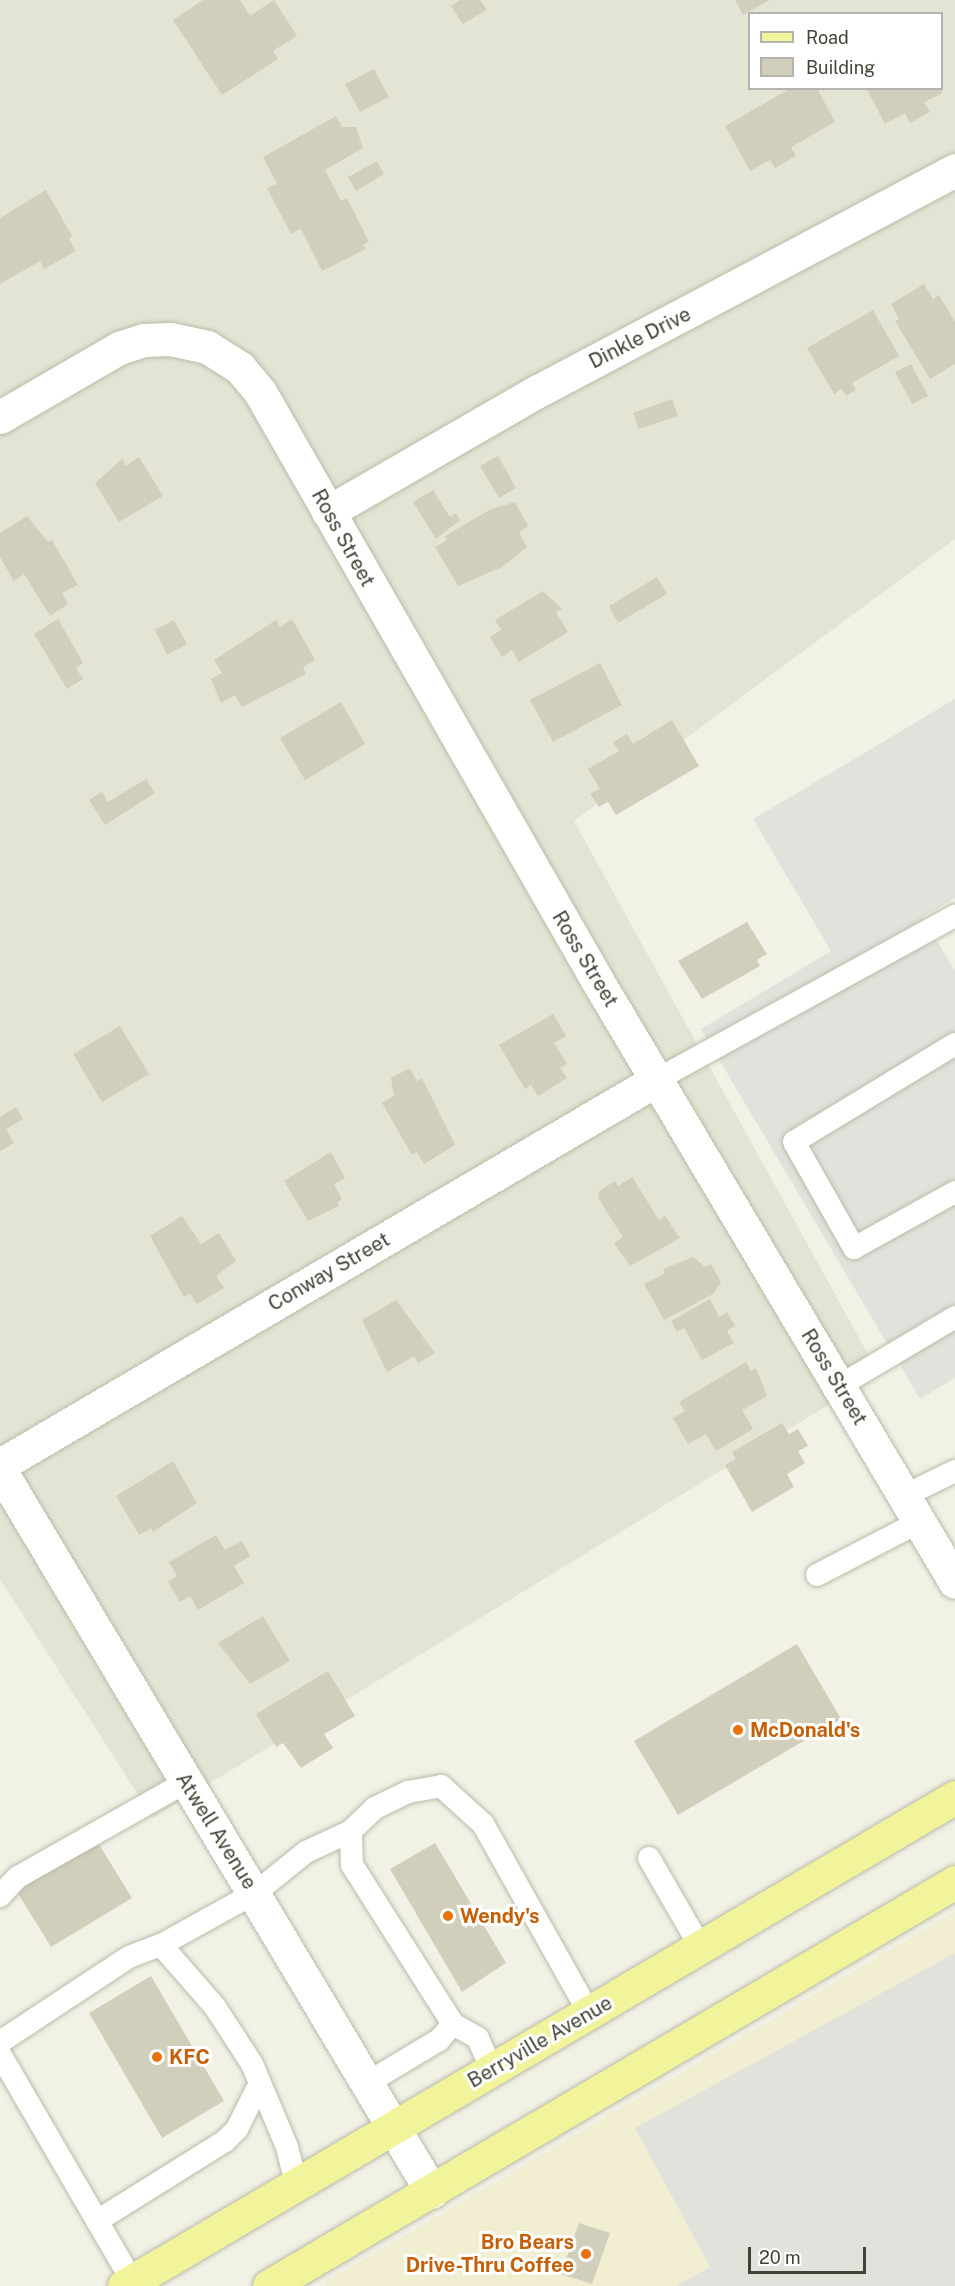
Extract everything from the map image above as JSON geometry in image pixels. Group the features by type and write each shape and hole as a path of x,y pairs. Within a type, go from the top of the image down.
{"main road":[{"name":"Berryville Avenue","path":"128,2284 955,1797"},
{"path":"269,2286 955,1882"}],"street":[{"name":"Dinkle Drive","path":"328,512 538,391 955,170"},
{"name":"Ross Street","path":"0,417 119,348 170,339 207,347 240,368 260,392 658,1080 955,1582"},
{"name":"Conway Street","path":"0,1467 658,1080"},
{"name":"Atwell Avenue","path":"0,1467 186,1782 369,2082 432,2192"}],"lane":[{"path":"658,1080 955,916"},
{"path":"955,1044 794,1142 854,1248 955,1192"},
{"path":"839,1386 955,1317"},
{"path":"817,1575 912,1509 955,1471"},
{"path":"0,1896 18,1877 186,1782"},
{"path":"0,2042 129,1957 161,1945 255,1893 306,1852 351,1832 375,1808 408,1792 441,1786 483,1824 589,2013"},
{"path":"351,1832 352,1865 453,2024 477,2038 492,2070"},
{"path":"649,1858 701,1948"},
{"path":"161,1945 215,2007 260,2083 287,2147 296,2184"},
{"path":"369,2082 439,2040 453,2024"},
{"path":"0,2054 97,2221 128,2284"},
{"path":"97,2221 225,2141 237,2129 260,2083"}],"shaded area":[{"path":"0,0 955,0 955,539 574,821 879,1374 153,1818 0,1579"},
{"path":"955,699 955,898 923,917 955,971 955,1378 920,1399 701,1029 831,951 753,819"},
{"path":"955,1912 955,2286 326,2286 324,2283"},
{"path":"955,1953 955,2286 676,2286 710,2267 635,2128"}],"building":[{"path":"203,0 240,0 250,16 274,0 297,36 273,51 278,59 222,95 173,20"},
{"path":"460,0 480,0 487,10 463,24 451,6"},
{"path":"735,0 770,0 748,12 743,15"},
{"path":"374,69 389,97 360,112 345,84"},
{"path":"788,90 818,90 835,122 791,147 796,156 775,168 770,160 750,171 725,126"},
{"path":"867,90 941,90 943,93 924,102 930,112 910,123 905,113 885,124"},
{"path":"336,116 342,127 356,127 363,148 325,170 341,201 347,198 369,242 363,245 366,249 322,271 301,229 291,234 267,188 277,184 263,157"},
{"path":"377,161 384,174 356,191 348,177"},
{"path":"46,190 72,236 69,239 76,251 44,269 40,261 0,284 0,218"},
{"path":"924,284 933,299 939,295 955,322 955,364 930,379 895,321 899,319 891,304"},
{"path":"873,310 899,356 852,383 856,390 846,396 842,389 834,394 807,348"},
{"path":"911,364 928,396 912,404 895,372"},
{"path":"672,399 678,416 639,429 633,413"},
{"path":"498,456 516,488 499,498 480,466"},
{"path":"139,457 163,496 119,522 95,483 122,459 126,466"},
{"path":"433,490 450,517 456,513 460,520 436,539 413,502"},
{"path":"515,502 528,526 519,532 527,547 502,567 458,586 435,547 447,540 445,536 491,509"},
{"path":"27,516 48,542 52,540 78,585 62,593 68,604 50,616 24,574 14,581 0,557 0,533"},
{"path":"657,577 667,594 618,623 609,606"},
{"path":"543,591 562,609 556,612 568,632 519,662 512,650 502,657 490,637 501,630 495,620"},
{"path":"58,619 83,663 76,668 83,679 67,689 34,634"},
{"path":"292,619 315,660 303,667 306,674 242,707 235,695 221,703 211,679 222,673 214,660 276,620 280,627"},
{"path":"174,620 187,644 167,655 155,630"},
{"path":"600,663 622,705 553,742 530,700"},
{"path":"341,702 365,744 305,780 280,738"},
{"path":"672,720 699,766 616,815 608,802 599,807 590,794 600,789 588,769 619,751 613,742 627,734 633,744"},
{"path":"146,779 155,793 105,825 89,800 102,792 108,802"},
{"path":"747,922 767,954 757,960 760,966 702,999 678,961"},
{"path":"553,1014 566,1036 554,1043 567,1064 560,1068 567,1078 538,1096 531,1085 525,1089 499,1045"},
{"path":"120,1026 149,1074 102,1102 73,1054"},
{"path":"410,1068 417,1081 422,1078 455,1145 424,1164 417,1152 412,1155 382,1103 394,1096 391,1078"},
{"path":"16,1107 23,1119 6,1129 14,1143 0,1151 0,1117"},
{"path":"331,1152 345,1178 334,1184 342,1199 337,1202 339,1206 308,1221 284,1181"},
{"path":"632,1177 659,1220 665,1216 680,1238 630,1266 614,1243 623,1237 598,1198 599,1191 615,1181 618,1186"},
{"path":"182,1216 201,1244 219,1233 236,1261 216,1276 224,1288 197,1304 190,1294 184,1297 150,1236"},
{"path":"693,1257 705,1267 711,1264 721,1282 713,1294 664,1320 644,1284 665,1273 663,1269"},
{"path":"710,1299 719,1317 727,1312 735,1326 727,1331 734,1343 702,1360 684,1328 677,1332 671,1321"},
{"path":"396,1300 435,1353 418,1363 414,1356 387,1372 362,1320"},
{"path":"746,1362 751,1371 756,1368 767,1396 742,1410 753,1429 716,1451 706,1434 688,1444 673,1418 685,1411 679,1402"},
{"path":"782,1423 789,1434 798,1429 808,1446 798,1451 805,1463 787,1474 794,1487 752,1512 725,1465 736,1459 732,1452"},
{"path":"173,1461 197,1503 153,1532 151,1528 139,1535 116,1496"},
{"path":"216,1535 225,1550 242,1541 250,1556 234,1566 244,1583 198,1610 190,1596 180,1602 168,1582 177,1576 169,1562"},
{"path":"263,1616 290,1661 250,1684 218,1643"},
{"name":"McDonald's","path":"797,1644 841,1719 678,1815 634,1741"},
{"path":"328,1671 355,1716 324,1734 333,1748 301,1768 283,1743 276,1747 256,1714"},
{"path":"95,1838 132,1898 51,1947 14,1887"},
{"name":"Wendy's","path":"435,1843 506,1963 462,1992 390,1869"},
{"name":"KFC","path":"151,1976 224,2101 162,2138 89,2013"},
{"name":"Bro Bears Drive-Thru Coffee","path":"579,2223 610,2233 592,2284 561,2274"}],"place":[{"name":"McDonald's","path":"738,1730"},
{"name":"Wendy's","path":"448,1916"},
{"name":"KFC","path":"157,2057"},
{"name":"Bro Bears Drive-Thru Coffee","path":"586,2254"}]}
